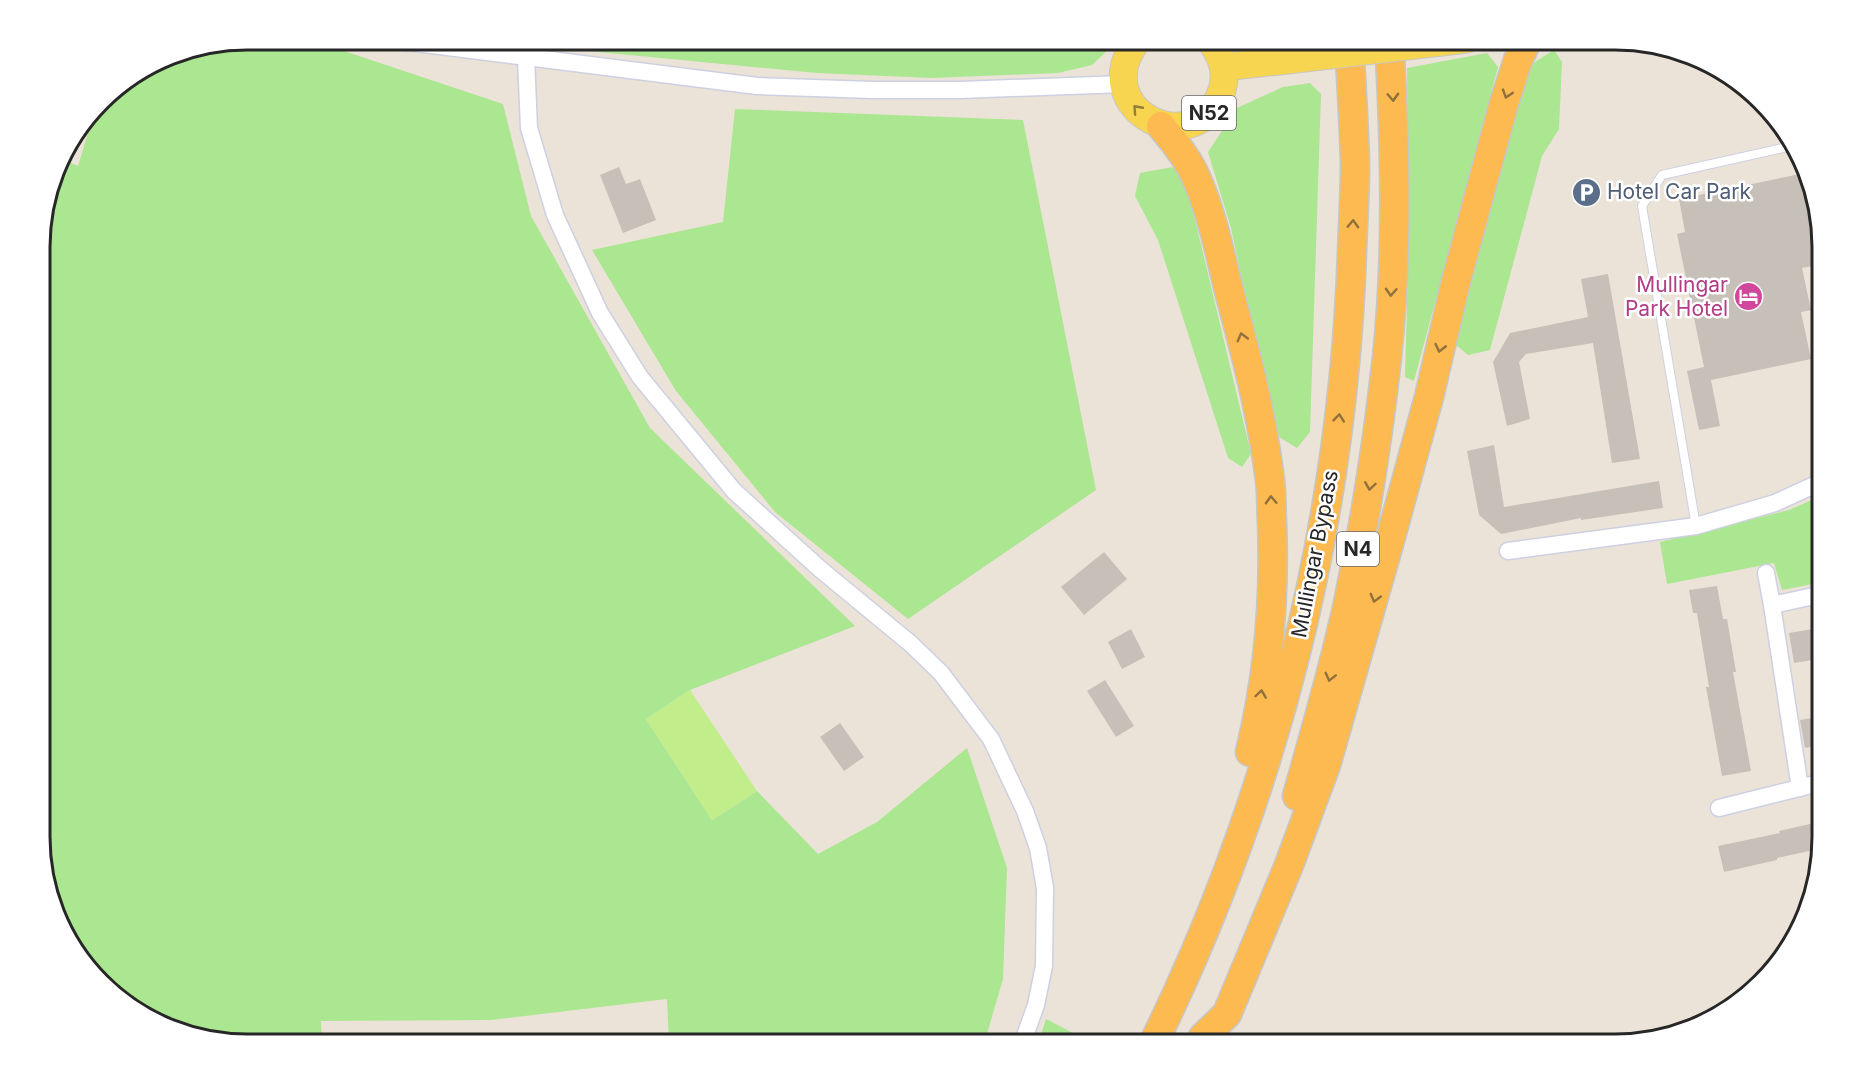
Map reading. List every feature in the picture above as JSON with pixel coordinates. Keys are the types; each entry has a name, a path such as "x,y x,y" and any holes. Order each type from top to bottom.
{"highway":[{"name":"Mullingar Bypass","path":"1159,1033 1176,998 1245,826 1286,692 1316,566 1336,445 1350,313 1355,165 1349,50"},
{"name":"Mullingar Bypass","path":"1204,1033 1254,916 1291,814 1326,695 1348,603 1369,493 1387,355 1393,255 1394,128 1390,50"},
{"name":"N4","path":"1208,1033 1227,1014 1289,865 1326,765 1429,397 1455,285 1504,103 1523,50"},
{"name":"N4","path":"1161,126 1186,159 1198,182 1228,288 1256,394 1270,475 1272,541 1272,596 1256,727 1240,794 1205,891 1176,998"}],"main road":[{"path":"1123,84 1123,66 1130,50"},
{"name":"N52","path":"1123,84 1135,110 1147,120 1161,126 1178,127 1194,123 1209,113 1219,100 1224,84 1224,67 1217,50"},
{"name":"N52","path":"1224,67 1375,50"}],"street":[{"path":"466,50 757,86 938,90 1123,84"},
{"path":"526,58 530,128 555,215 600,313 640,377 734,491 820,569 911,644 940,673 991,739 1025,811 1038,848 1045,888 1044,966 1036,1005 1026,1033"},
{"path":"1508,551 1696,526 1775,503 1812,486"},
{"path":"1766,573 1800,788"},
{"path":"1772,605 1812,596"},
{"path":"1719,808 1812,785"}],"lane":[{"path":"1696,526 1642,206 1662,175 1786,147"}],"green space":[{"path":"341,50 503,104 531,216 650,428 855,626 690,690 646,719 712,820 757,791 818,854 877,822 967,748 1007,868 1003,979 987,1033 669,1034 667,999 491,1020 321,1021 322,1034 246,1034 195,1027 171,1019 126,993 107,976 83,946 60,900 53,875 50,837 51,221 64,171 69,162 78,166 89,128 117,98 159,70 195,56 221,51"},
{"path":"578,50 1108,50 1092,65 1058,73 932,78 817,73"},
{"path":"1554,50 1562,62 1559,129 1542,156 1490,350 1468,355 1455,344 1527,67"},
{"path":"1487,53 1498,67 1414,381 1405,377 1409,230 1407,68"},
{"path":"1310,83 1321,94 1310,432 1297,448 1274,434 1231,228 1208,152 1237,108 1283,87"},
{"path":"735,109 1023,120 1096,490 908,619 775,512 676,391 592,250 723,222"},
{"path":"1173,167 1188,190 1251,454 1242,467 1228,458 1158,240 1135,196 1140,173"},
{"path":"1812,500 1812,584 1782,590 1774,563 1667,584 1660,542 1789,510"},
{"path":"690,690 757,791 712,820 646,719"},
{"path":"1046,1019 1074,1033 1041,1033"}],"building":[{"path":"619,167 626,184 640,179 656,220 623,233 600,175"},
{"name":"Mullingar Park Hotel","path":"1799,174 1809,208 1812,233 1812,266 1802,268 1811,310 1801,312 1811,359 1711,380 1720,426 1699,430 1687,371 1704,367 1677,234 1685,232 1679,199"},
{"path":"1608,274 1640,459 1612,463 1593,343 1526,354 1519,362 1530,419 1507,426 1493,362 1510,333 1588,317 1581,279"},
{"path":"1494,445 1504,507 1659,481 1663,508 1581,520 1581,518 1501,534 1479,515 1467,451"},
{"path":"1104,552 1127,579 1084,615 1061,587"},
{"path":"1717,586 1723,619 1727,619 1736,672 1733,672 1751,771 1722,776 1706,687 1709,687 1697,613 1693,613 1689,590"},
{"path":"1131,629 1145,657 1122,669 1108,642"},
{"path":"1812,629 1812,660 1794,663 1789,633"},
{"path":"1105,680 1134,726 1116,737 1087,691"},
{"path":"1812,718 1812,746 1805,748 1800,720"},
{"path":"840,723 864,757 844,771 820,737"},
{"path":"1812,824 1812,850 1724,872 1718,846 1780,833 1779,831"}],"place":[{"name":"Hotel Car Park","path":"1586,192"},
{"name":"Mullingar Park Hotel","path":"1749,297"}]}
